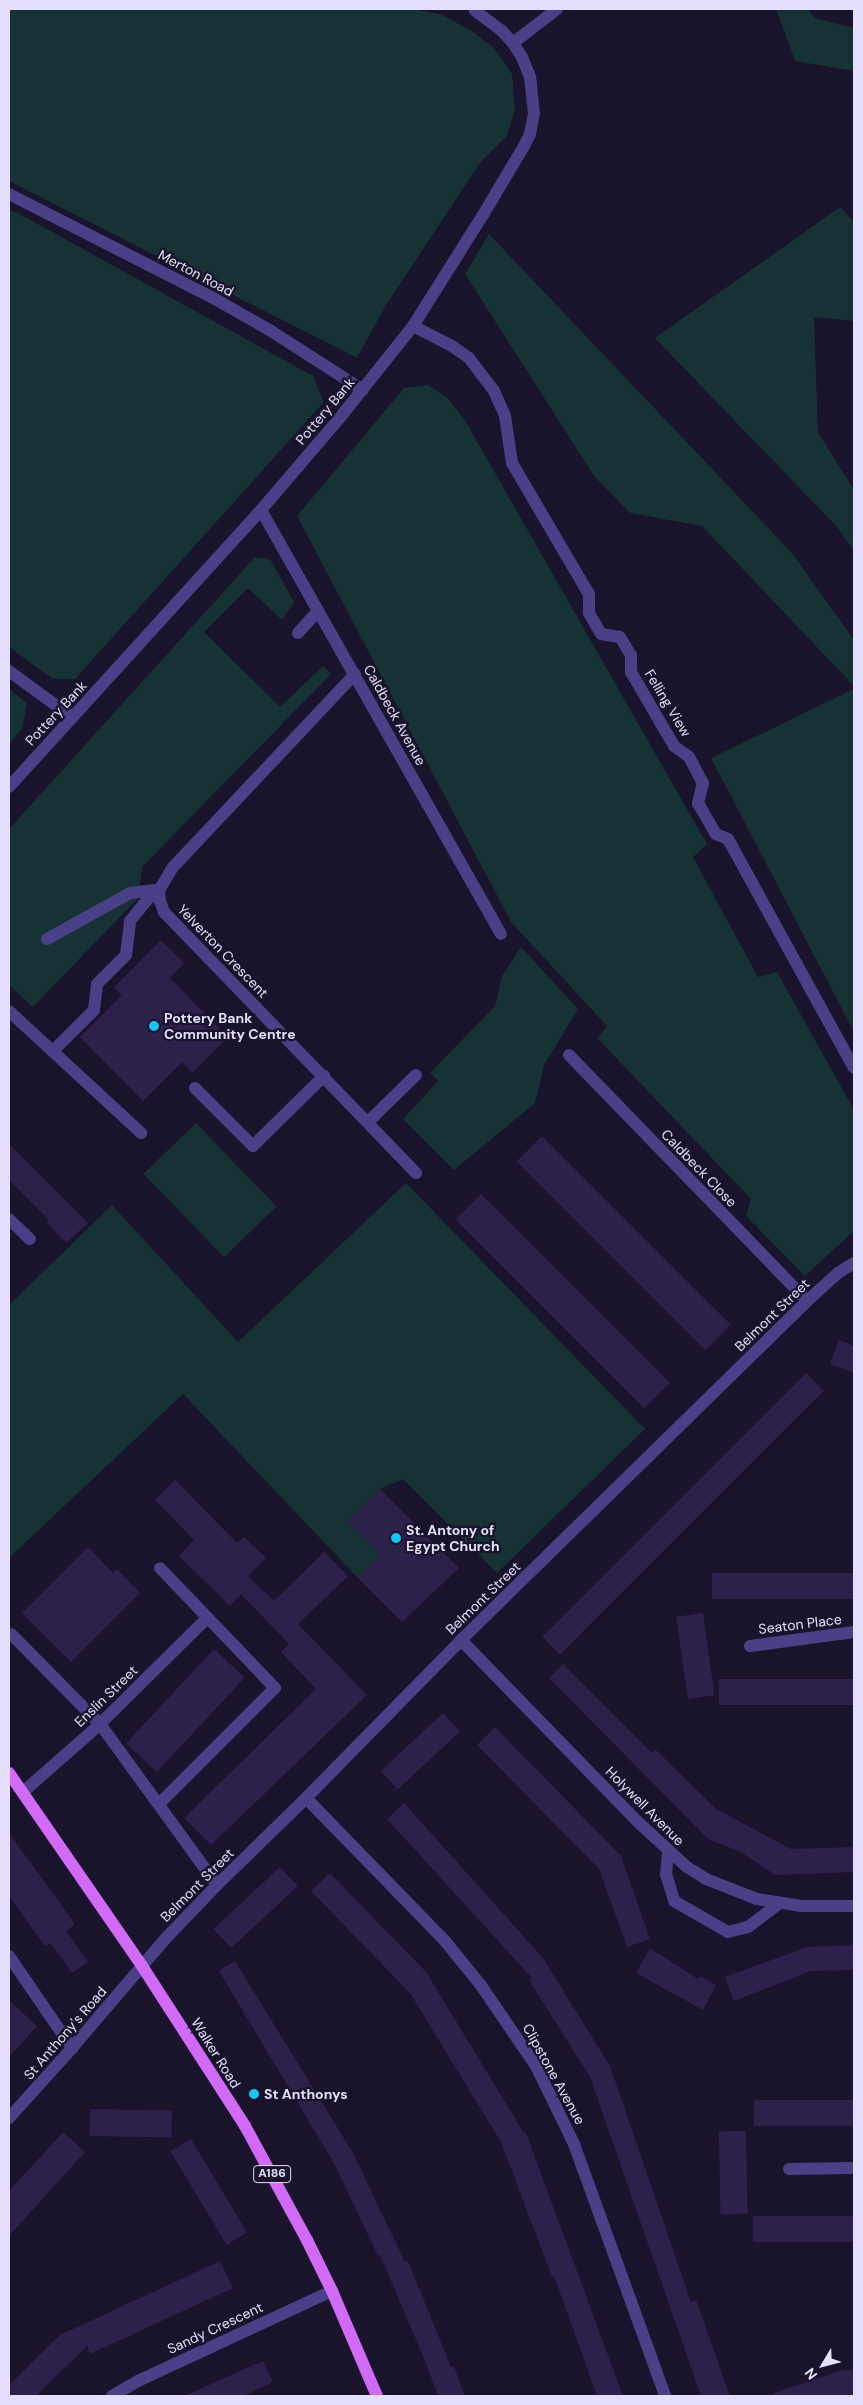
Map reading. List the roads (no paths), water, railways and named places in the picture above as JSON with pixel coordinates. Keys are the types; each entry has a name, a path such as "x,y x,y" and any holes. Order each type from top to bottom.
{"main road":[{"name":"Walker Road","path":"9,1772 142,1966 244,2126 280,2188 332,2291 377,2396"}],"street":[{"path":"513,43 557,9"},
{"name":"Pottery Bank","path":"9,787 261,510 363,390 413,326 483,215 530,134 534,114 530,77 513,43 502,31 475,11"},
{"name":"Merton Road","path":"9,194 215,299 270,331 363,390"},
{"name":"Felling View","path":"413,326 452,346 469,358 494,392 505,416 512,463 589,594 589,613 601,634 620,637 631,654 632,672 674,746 689,757 703,783 698,802 716,834 728,838 854,1068"},
{"name":"Caldbeck Avenue","path":"261,510 500,934"},
{"path":"298,633 318,611"},
{"path":"9,671 73,718"},
{"path":"53,1051 94,1010 97,984 126,955 130,921 157,890 173,867 355,674"},
{"path":"47,939 130,893 157,890"},
{"name":"Yelverton Crescent","path":"157,890 164,912 416,1173"},
{"path":"9,1012 141,1133"},
{"name":"Caldbeck Close","path":"569,1055 807,1301"},
{"path":"368,1122 416,1075"},
{"path":"195,1088 253,1146 324,1076"},
{"path":"9,1219 30,1240"},
{"name":"Belmont Street","path":"142,1966 217,1885 306,1798 461,1640 807,1301 838,1273 854,1263"},
{"path":"159,1804 275,1688 160,1568"},
{"name":"Enslin Street","path":"23,1792 100,1724 207,1618"},
{"name":"Seaton Place","path":"750,1646 854,1632"},
{"path":"11,1634 100,1724 217,1885"},
{"name":"Holywell Avenue","path":"461,1640 668,1852 706,1880 757,1900 779,1904 854,1906"},
{"name":"Clipstone Avenue","path":"306,1798 445,1941 480,1984 536,2066 574,2144 665,2396"},
{"path":"668,1852 666,1874 674,1901 728,1932 748,1927 779,1904"},
{"path":"9,1956 72,2048"},
{"name":"St Anthony's Road","path":"9,2118 142,1966"},
{"path":"789,2169 854,2168"},
{"name":"Sandy Crescent","path":"112,2396 138,2381 332,2291"}],"place":[{"name":"Pottery Bank Community Centre","path":"154,1026"},
{"name":"St. Antony of Egypt Church","path":"396,1538"},
{"name":"St Anthonys","path":"254,2094"}]}
